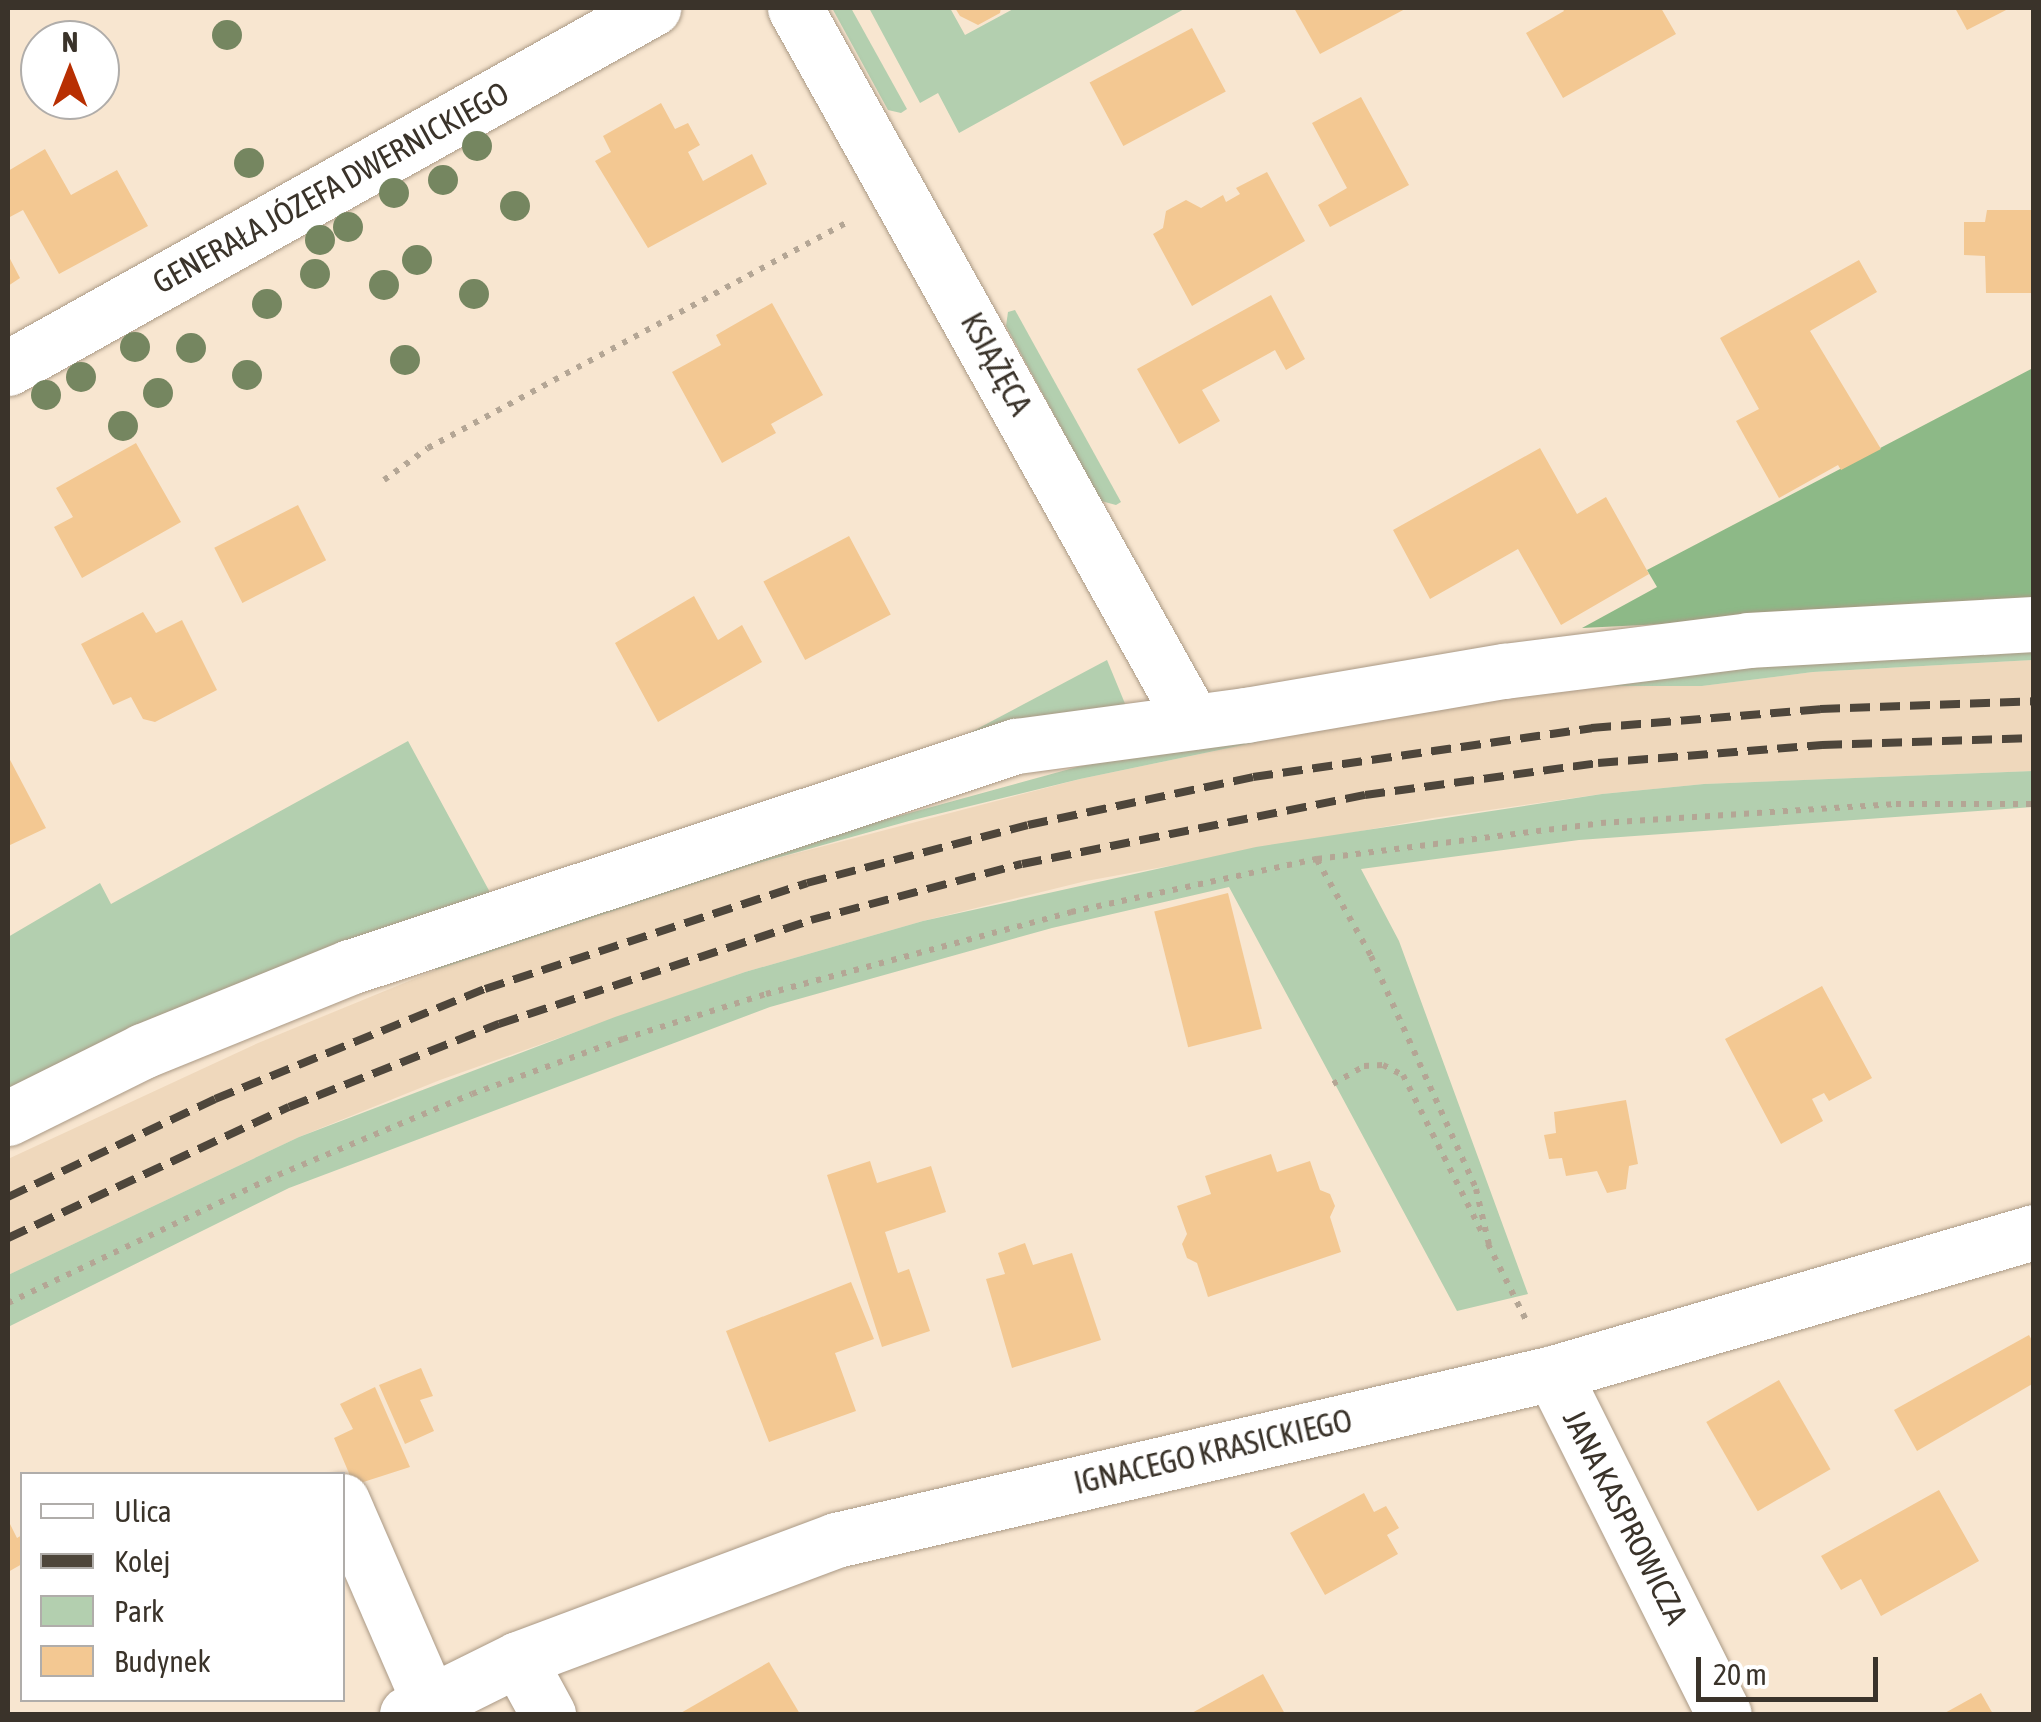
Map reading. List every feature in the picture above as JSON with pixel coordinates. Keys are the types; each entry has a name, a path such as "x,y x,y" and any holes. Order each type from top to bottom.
{"street":[{"name":"GENERAŁA JÓZEFA DWERNICKIEGO","path":"8,368 654,8"},
{"name":"KSIĄŻĘCA","path":"795,8 1193,722"},
{"path":"8,1118 143,1051 350,967 1016,746 1193,722 1504,670 1748,640 2034,624"},
{"name":"IGNACEGO KRASICKIEGO","path":"418,1709 518,1659 836,1540 1552,1372 2034,1232"},
{"name":"JANA KASPROWICZA","path":"1552,1372 1724,1714"},
{"path":"345,1510 418,1709"},
{"path":"518,1659 548,1714"}],"path":[{"path":"384,480 428,448 900,196"},
{"path":"8,1303 278,1175 472,1094 624,1039 928,947 1317,859 1601,823 1896,804 2034,804"},
{"path":"1317,859 1371,956 1476,1189 1488,1246"},
{"path":"1333,1084 1364,1066 1383,1065 1403,1075 1552,1372"}],"shaded area":[{"path":"2033,660 2033,771 1704,784 1602,794 1433,818 1086,881 923,921 745,972 440,1080 299,1137 8,1275 8,1159 258,1043 436,970 755,864 1080,779 1430,706 1584,686 1702,686 1813,672"}],"green space":[{"path":"832,8 851,8 907,109 901,113 888,110"},
{"path":"869,8 950,8 965,35 1015,8 1186,8 959,133 938,93 920,103"},
{"path":"1015,310 1121,502 1116,505 1101,501 1006,326 1008,312"},
{"path":"2033,368 2033,606 1582,628 1657,587 1647,570"},
{"path":"2033,649 2033,660 1813,672 1702,686 1584,686 1430,706 1080,779 909,821 755,864 436,970 433,965 753,856 1077,767 1428,698 1587,678 1932,651"},
{"path":"1107,660 1126,706 941,748"},
{"path":"408,741 492,896 8,1108 8,937 100,883 111,904"},
{"path":"2033,771 2033,807 1579,840 1361,869 1399,941 1528,1294 1457,1311 1229,887 1052,928 770,1007 289,1188 8,1327 8,1275 299,1137 745,972 923,921 1256,847 1602,794 1704,784"}],"building":[{"path":"955,8 1001,8 1000,13 978,25 960,16"},
{"path":"1294,8 1407,8 1320,54"},
{"path":"1562,8 1661,8 1676,34 1563,98 1526,33 1564,11"},
{"path":"1955,8 2010,8 1967,30"},
{"path":"1192,28 1226,92 1123,146 1090,82"},
{"path":"1361,97 1409,185 1330,227 1318,205 1347,188 1312,123"},
{"path":"661,103 675,129 688,123 700,145 688,152 703,181 752,154 767,184 648,248 595,161 611,152 603,136"},
{"path":"45,149 71,195 117,170 148,226 59,274 23,210 8,218 8,171"},
{"path":"1267,172 1305,241 1192,306 1153,234 1163,228 1166,211 1186,200 1201,208 1223,195 1226,202 1240,194 1236,188"},
{"path":"1987,210 2034,210 2034,293 1986,293 1985,256 1964,255 1964,222 1985,222"},
{"path":"8,255 20,278 8,286"},
{"path":"1859,260 1877,292 1810,331 1881,449 1841,470 1838,465 1779,498 1736,421 1759,409 1720,338"},
{"path":"1271,295 1305,359 1286,370 1275,350 1202,390 1220,421 1179,444 1137,369"},
{"path":"772,303 823,395 771,424 776,433 722,463 672,372 721,345 716,335"},
{"path":"136,443 181,522 82,578 54,527 73,517 56,488"},
{"path":"1540,448 1577,514 1606,497 1649,574 1561,625 1518,549 1430,599 1393,530"},
{"path":"298,505 326,560 242,603 214,548"},
{"path":"849,536 891,615 805,660 763,582"},
{"path":"694,596 718,640 742,625 762,662 658,722 615,643"},
{"path":"143,612 156,633 182,620 217,690 155,722 143,719 131,697 113,705 81,644"},
{"path":"8,756 46,828 8,846"},
{"path":"1228,893 1262,1029 1188,1047 1154,911"},
{"path":"1822,986 1872,1078 1829,1101 1824,1093 1812,1099 1823,1121 1781,1144 1725,1039"},
{"path":"1626,1100 1638,1164 1629,1166 1626,1189 1607,1193 1597,1171 1566,1176 1562,1158 1549,1159 1544,1135 1556,1133 1554,1112"},
{"path":"1271,1154 1277,1172 1310,1161 1320,1190 1330,1194 1335,1206 1330,1217 1341,1252 1208,1297 1197,1263 1187,1258 1182,1244 1187,1234 1177,1206 1211,1194 1205,1176"},
{"path":"870,1161 877,1183 931,1166 946,1212 885,1232 898,1273 909,1269 930,1331 882,1347 827,1175"},
{"path":"1025,1243 1033,1265 1072,1253 1101,1340 1012,1368 986,1279 1005,1274 998,1253"},
{"path":"851,1282 874,1339 835,1353 856,1411 769,1442 726,1331"},
{"path":"2029,1335 2034,1344 2034,1383 1917,1451 1894,1410"},
{"path":"421,1368 433,1396 420,1400 434,1431 405,1444 379,1385"},
{"path":"1779,1380 1830,1469 1758,1511 1706,1422"},
{"path":"375,1387 410,1467 354,1485 334,1438 353,1429 340,1404"},
{"path":"1939,1490 1979,1561 1881,1616 1861,1579 1841,1590 1821,1556"},
{"path":"1364,1493 1374,1512 1386,1506 1399,1528 1387,1535 1398,1554 1325,1595 1290,1533"},
{"path":"8,1520 17,1538 20,1536 20,1565 8,1572"},
{"path":"769,1662 800,1714 679,1714"},
{"path":"1263,1674 1285,1714 1190,1714"},
{"path":"1981,1693 1993,1714 1943,1714"}],"railway":[{"path":"8,1197 215,1099 485,989 807,883 1028,825 1253,777 1591,728 1820,709 2034,701"},
{"path":"8,1238 289,1107 499,1024 811,920 1022,864 1365,795 1598,763 1822,745 2034,738"}]}
